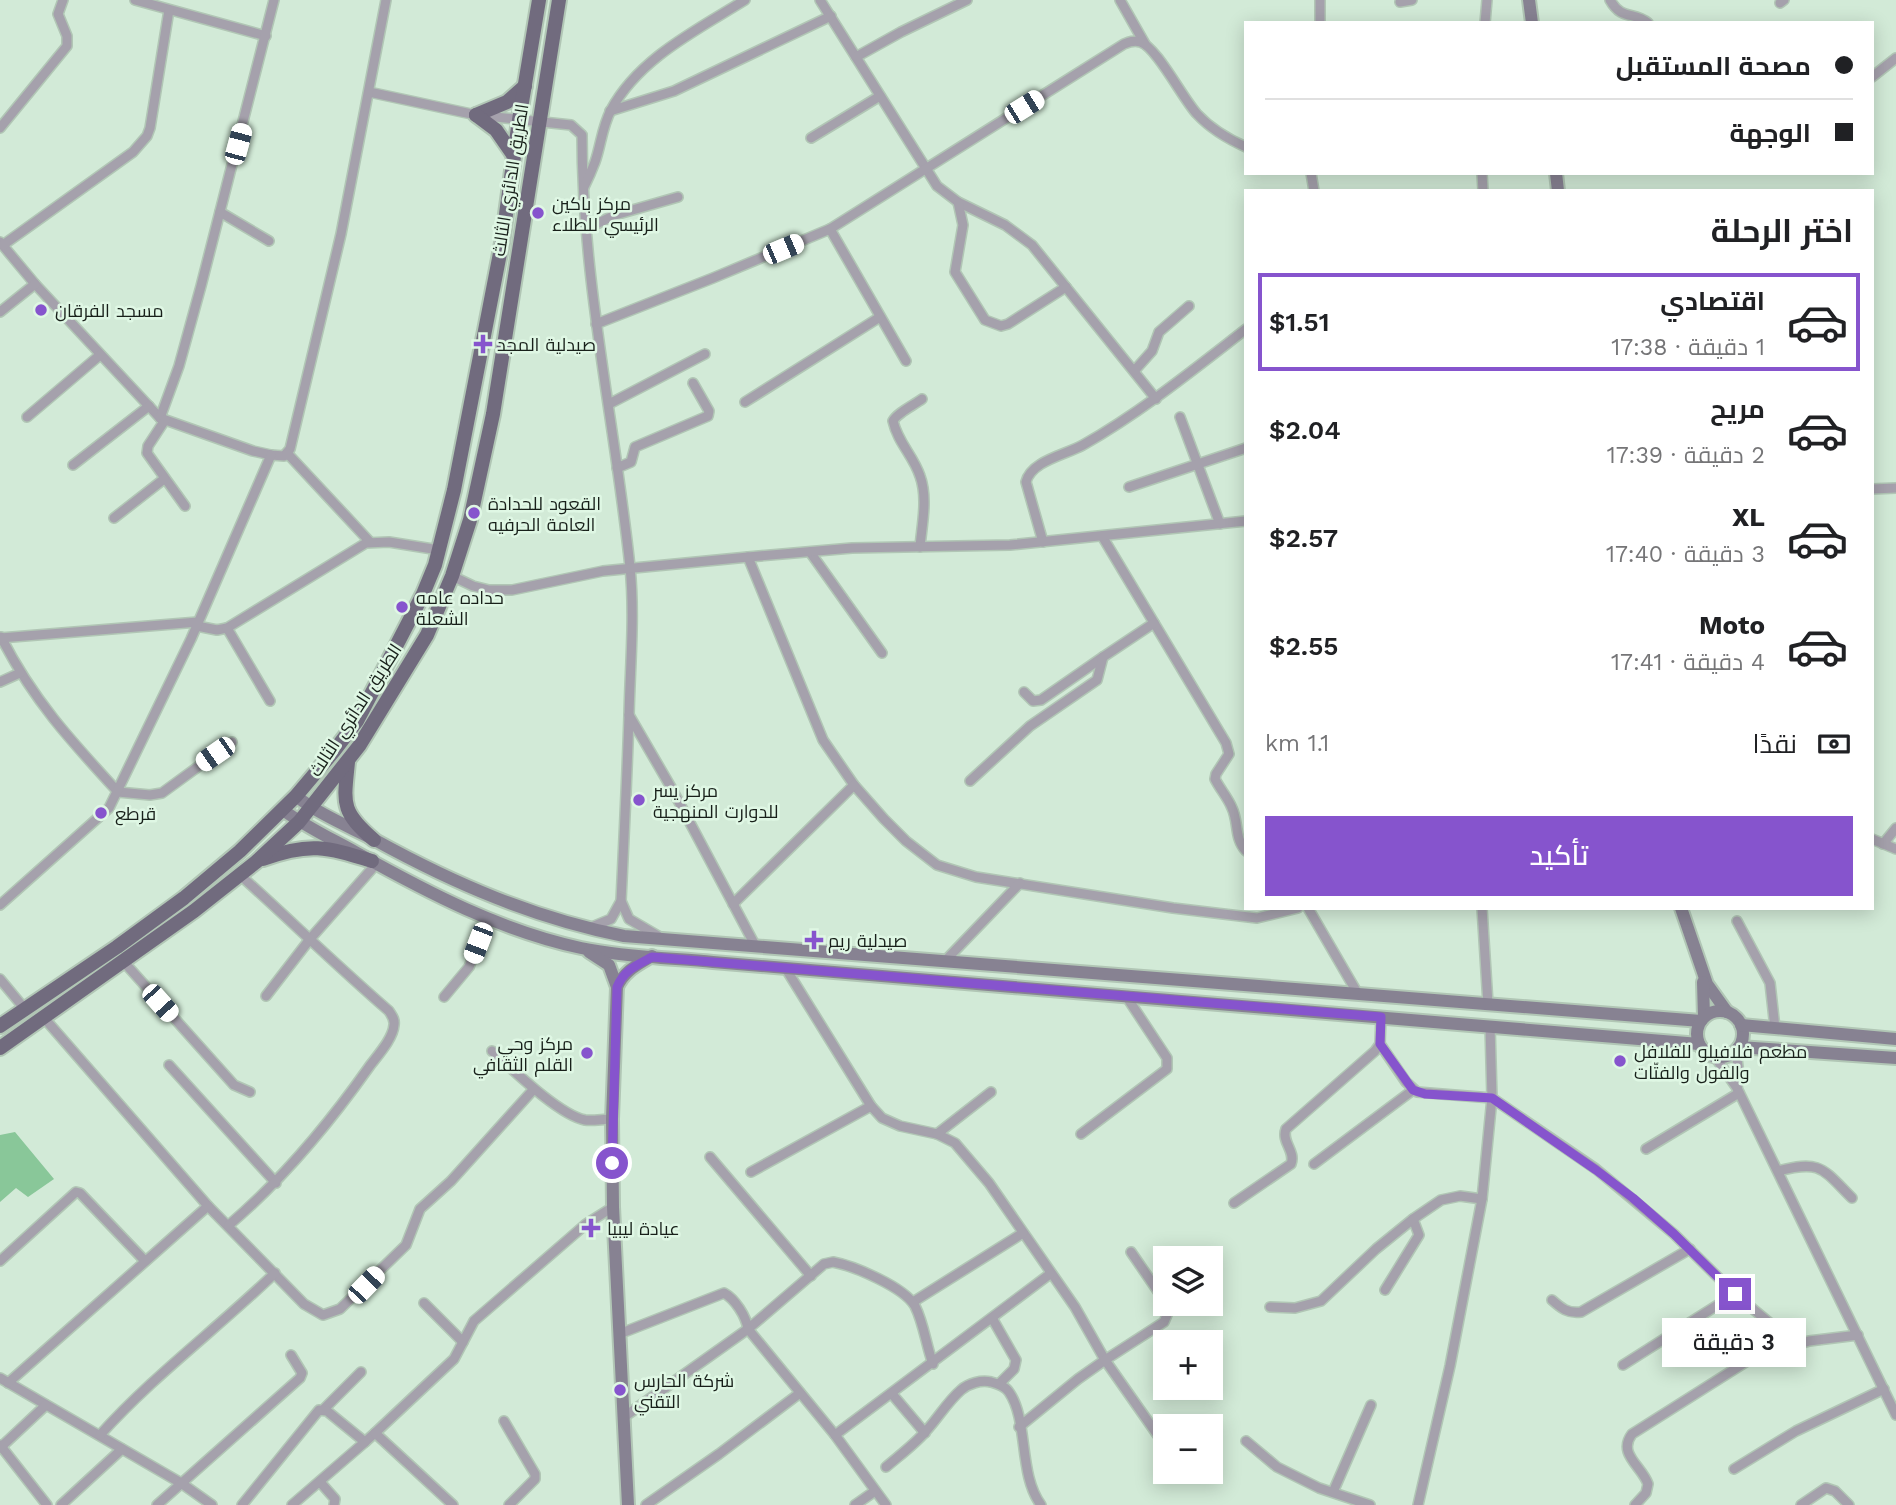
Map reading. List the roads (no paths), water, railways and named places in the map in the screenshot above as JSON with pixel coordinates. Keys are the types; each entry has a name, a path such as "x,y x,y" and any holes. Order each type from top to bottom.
{"main road":[{"name":"الطريق الدائري الثالث","path":"0,1026 117,947 184,898 240,852 296,796 358,721 423,594 439,550 454,490 502,243 539,0"},
{"name":"الطريق الدائري الثالث","path":"0,1048 194,911 256,862 299,822 348,761 427,635 452,576 470,520 493,414 559,0"},
{"path":"1528,0 1532,21"},
{"path":"476,115 498,107 525,86"},
{"path":"476,115 496,130 514,156"},
{"path":"348,761 344,794 346,806 358,826 374,840"},
{"path":"296,796 312,808 497,900 584,928 668,940 1488,1004 1702,1019 1715,1012 1727,1012"},
{"path":"283,810 299,822 374,862 488,918 551,941 584,948 786,969 1699,1044"},
{"path":"256,862 291,850 311,847 329,848 374,862"},
{"path":"1682,910 1701,971 1714,996 1741,1025 1743,1032 1738,1049"},
{"path":"584,948 609,965 617,987"},
{"path":"628,1505 613,1207 612,1119 617,987 621,977 631,968 652,957"},
{"path":"1044,969 1044,989"},
{"path":"1701,971 1702,1019 1696,1032 1703,1050 1715,1057 1726,1057 1738,1049 1896,1058"},
{"path":"1741,1025 1896,1038"}],"street":[{"path":"0,128 67,46 58,14 63,0"},
{"path":"135,0 266,36"},
{"path":"185,506 146,450 162,419 179,366 274,0"},
{"path":"169,10 147,136 133,152 2,244 35,284 162,419 221,441 281,456 290,449 341,234 386,0"},
{"path":"582,192 596,161 600,140 611,111 626,88 652,62 745,0"},
{"path":"820,0 925,170 942,192 1018,234 1032,245 1156,398"},
{"path":"856,57 967,0"},
{"path":"1120,0 1146,45 1198,115 1218,131 1244,146"},
{"path":"1320,0 1320,21"},
{"path":"1400,2 1412,0"},
{"path":"1485,21 1487,0"},
{"path":"1610,0 1619,12 1646,21"},
{"path":"611,111 674,91 831,16"},
{"path":"596,324 830,229 1124,44 1139,41 1146,45"},
{"path":"1874,75 1896,58"},
{"path":"369,92 476,115 571,125 582,135 582,192 596,324 630,569 632,619 621,901 625,914 633,922 668,940"},
{"path":"811,138 880,96"},
{"path":"586,229 615,215 678,197"},
{"path":"958,202 963,225 955,272 985,320 1000,326 1008,324 1066,287"},
{"path":"220,212 269,241"},
{"path":"830,229 906,361"},
{"path":"0,312 35,284"},
{"path":"1135,370 1152,351 1158,332 1189,306"},
{"path":"746,402 880,317"},
{"path":"1043,542 1028,489 1028,475 1032,469 1079,448 1128,419 1244,331"},
{"path":"609,404 705,354"},
{"path":"27,417 100,355"},
{"path":"617,468 631,462 635,447 708,416 709,411 693,383"},
{"path":"920,548 924,497 920,476 898,437 893,421 896,415 922,398"},
{"path":"72,465 149,406"},
{"path":"1180,418 1220,524"},
{"path":"1129,488 1244,449"},
{"path":"287,453 370,542"},
{"path":"0,905 109,808 197,624 271,455"},
{"path":"114,518 164,479"},
{"path":"1874,489 1896,488"},
{"path":"452,576 489,590 512,590 603,571 748,557 863,548 1043,542 1244,521"},
{"path":"1102,536 1226,743 1229,754 1216,774 1216,779 1233,809 1237,835 1244,849"},
{"path":"232,742 162,793 150,795 118,792 51,718 0,638 197,624 217,630 227,628 361,544 388,542 439,550"},
{"path":"810,552 882,653"},
{"path":"748,557 823,740 854,785 906,841 937,865 976,877 1173,908 1257,918 1290,910"},
{"path":"1024,692 1033,701 1041,700 1154,623"},
{"path":"227,628 270,701"},
{"path":"970,782 1030,726 1097,680 1103,657"},
{"path":"0,682 20,673"},
{"path":"629,714 756,947"},
{"path":"733,904 854,785"},
{"path":"1883,844 1896,828"},
{"path":"1874,840 1896,849"},
{"path":"266,996 374,862"},
{"path":"229,1225 276,1183 337,1113 378,1055 395,1024 389,1011 343,972 240,875"},
{"path":"945,961 1020,883"},
{"path":"584,928 607,922 615,914 621,901"},
{"path":"1309,910 1358,994"},
{"path":"1482,910 1488,1004"},
{"path":"444,997 469,967 488,918"},
{"path":"1737,922 1770,983 1775,1028"},
{"path":"123,961 234,1085 250,1092"},
{"path":"786,969 871,1106 882,1118 900,1126 937,1134 955,1143 989,1183 1153,1428"},
{"path":"0,979 24,1008"},
{"path":"1081,1134 1167,1069 1167,1058 1126,996"},
{"path":"1381,1017 1380,1044 1413,1090 1425,1094 1492,1098 1633,1198 1735,1294 1795,1345"},
{"path":"45,1018 208,1206 297,1298 323,1315 340,1309 406,1245 420,1209 451,1181 533,1090"},
{"path":"1418,1505 1450,1366 1482,1199 1492,1098 1490,1026"},
{"path":"1234,1203 1291,1164 1293,1155 1284,1136 1286,1129 1368,1058 1380,1044"},
{"path":"1738,1049 1738,1091"},
{"path":"492,1051 533,1090 576,1117 584,1120 612,1119"},
{"path":"1715,1057 1738,1091 1896,1415"},
{"path":"169,1065 276,1183"},
{"path":"1314,1164 1413,1090"},
{"path":"1646,1149 1738,1091"},
{"path":"937,1134 991,1092"},
{"path":"751,1172 871,1106"},
{"path":"710,1157 811,1276"},
{"path":"1778,1171 1811,1165 1825,1171 1852,1198"},
{"path":"0,1261 76,1192 92,1205 145,1261"},
{"path":"1270,1307 1295,1308 1321,1301 1376,1250 1441,1200 1450,1197 1482,1199"},
{"path":"208,1206 4,1381 181,1483 209,1504"},
{"path":"292,1505 454,1359 474,1321 586,1224 613,1207"},
{"path":"1385,1290 1419,1235 1413,1219"},
{"path":"913,1302 1023,1233"},
{"path":"1552,1300 1564,1310 1581,1312 1690,1249"},
{"path":"1132,1251 1153,1283"},
{"path":"624,1416 748,1329 824,1264 833,1262 898,1289 913,1302 933,1364"},
{"path":"100,1436 148,1385 236,1311 275,1273"},
{"path":"835,1436 1050,1274"},
{"path":"619,1334 724,1293 729,1295 744,1316 748,1329 835,1436 886,1505"},
{"path":"1623,1365 1735,1294"},
{"path":"424,1303 463,1342"},
{"path":"1019,1427 1078,1379 1164,1322 1167,1316"},
{"path":"992,1318 1016,1360 1014,1368 999,1384"},
{"path":"1635,1505 1646,1493 1648,1484 1628,1454 1628,1439 1632,1434 1749,1360 1795,1345 1858,1335"},
{"path":"157,1505 300,1378 302,1373 291,1355"},
{"path":"242,1505 316,1412 324,1409 361,1372"},
{"path":"887,1467 925,1433 960,1390 972,1383 986,1381 999,1384 1008,1391 1015,1406 1031,1482 1040,1505"},
{"path":"1734,1469 1796,1431 1884,1389"},
{"path":"646,1505 800,1392"},
{"path":"892,1394 925,1433"},
{"path":"46,1405 1,1447 47,1505"},
{"path":"1333,1492 1371,1405"},
{"path":"324,1409 365,1442"},
{"path":"504,1421 535,1475 535,1479 509,1505"},
{"path":"375,1433 453,1505"},
{"path":"1246,1441 1277,1467 1370,1505"},
{"path":"61,1505 122,1449"},
{"path":"320,1482 335,1499 334,1505"},
{"path":"1801,1505 1826,1488 1835,1491 1849,1505"},
{"path":"855,1505 875,1491"}],"place":[{"name":"مركز باكين الرئيسي للطلاء","path":"538,213"},
{"name":"مسجد الفرقان","path":"41,310"},
{"name":"صيدلية المجد","path":"483,344"},
{"name":"القعود للحدادة العامة الحرفيه","path":"474,513"},
{"name":"حداده عامه الشعلة","path":"402,607"},
{"name":"مركز يسر للدوارت المنهجية","path":"639,800"},
{"name":"قرطع","path":"101,813"},
{"name":"صيدلية ريم","path":"814,940"},
{"name":"مركز وحي القلم الثقافي","path":"587,1053"},
{"name":"مطعم فلافيلو للفلافل والفول والفتّات","path":"1620,1061"},
{"name":"عيادة ليبيا","path":"591,1228"},
{"name":"شركة الحارس التقني","path":"620,1390"}]}
